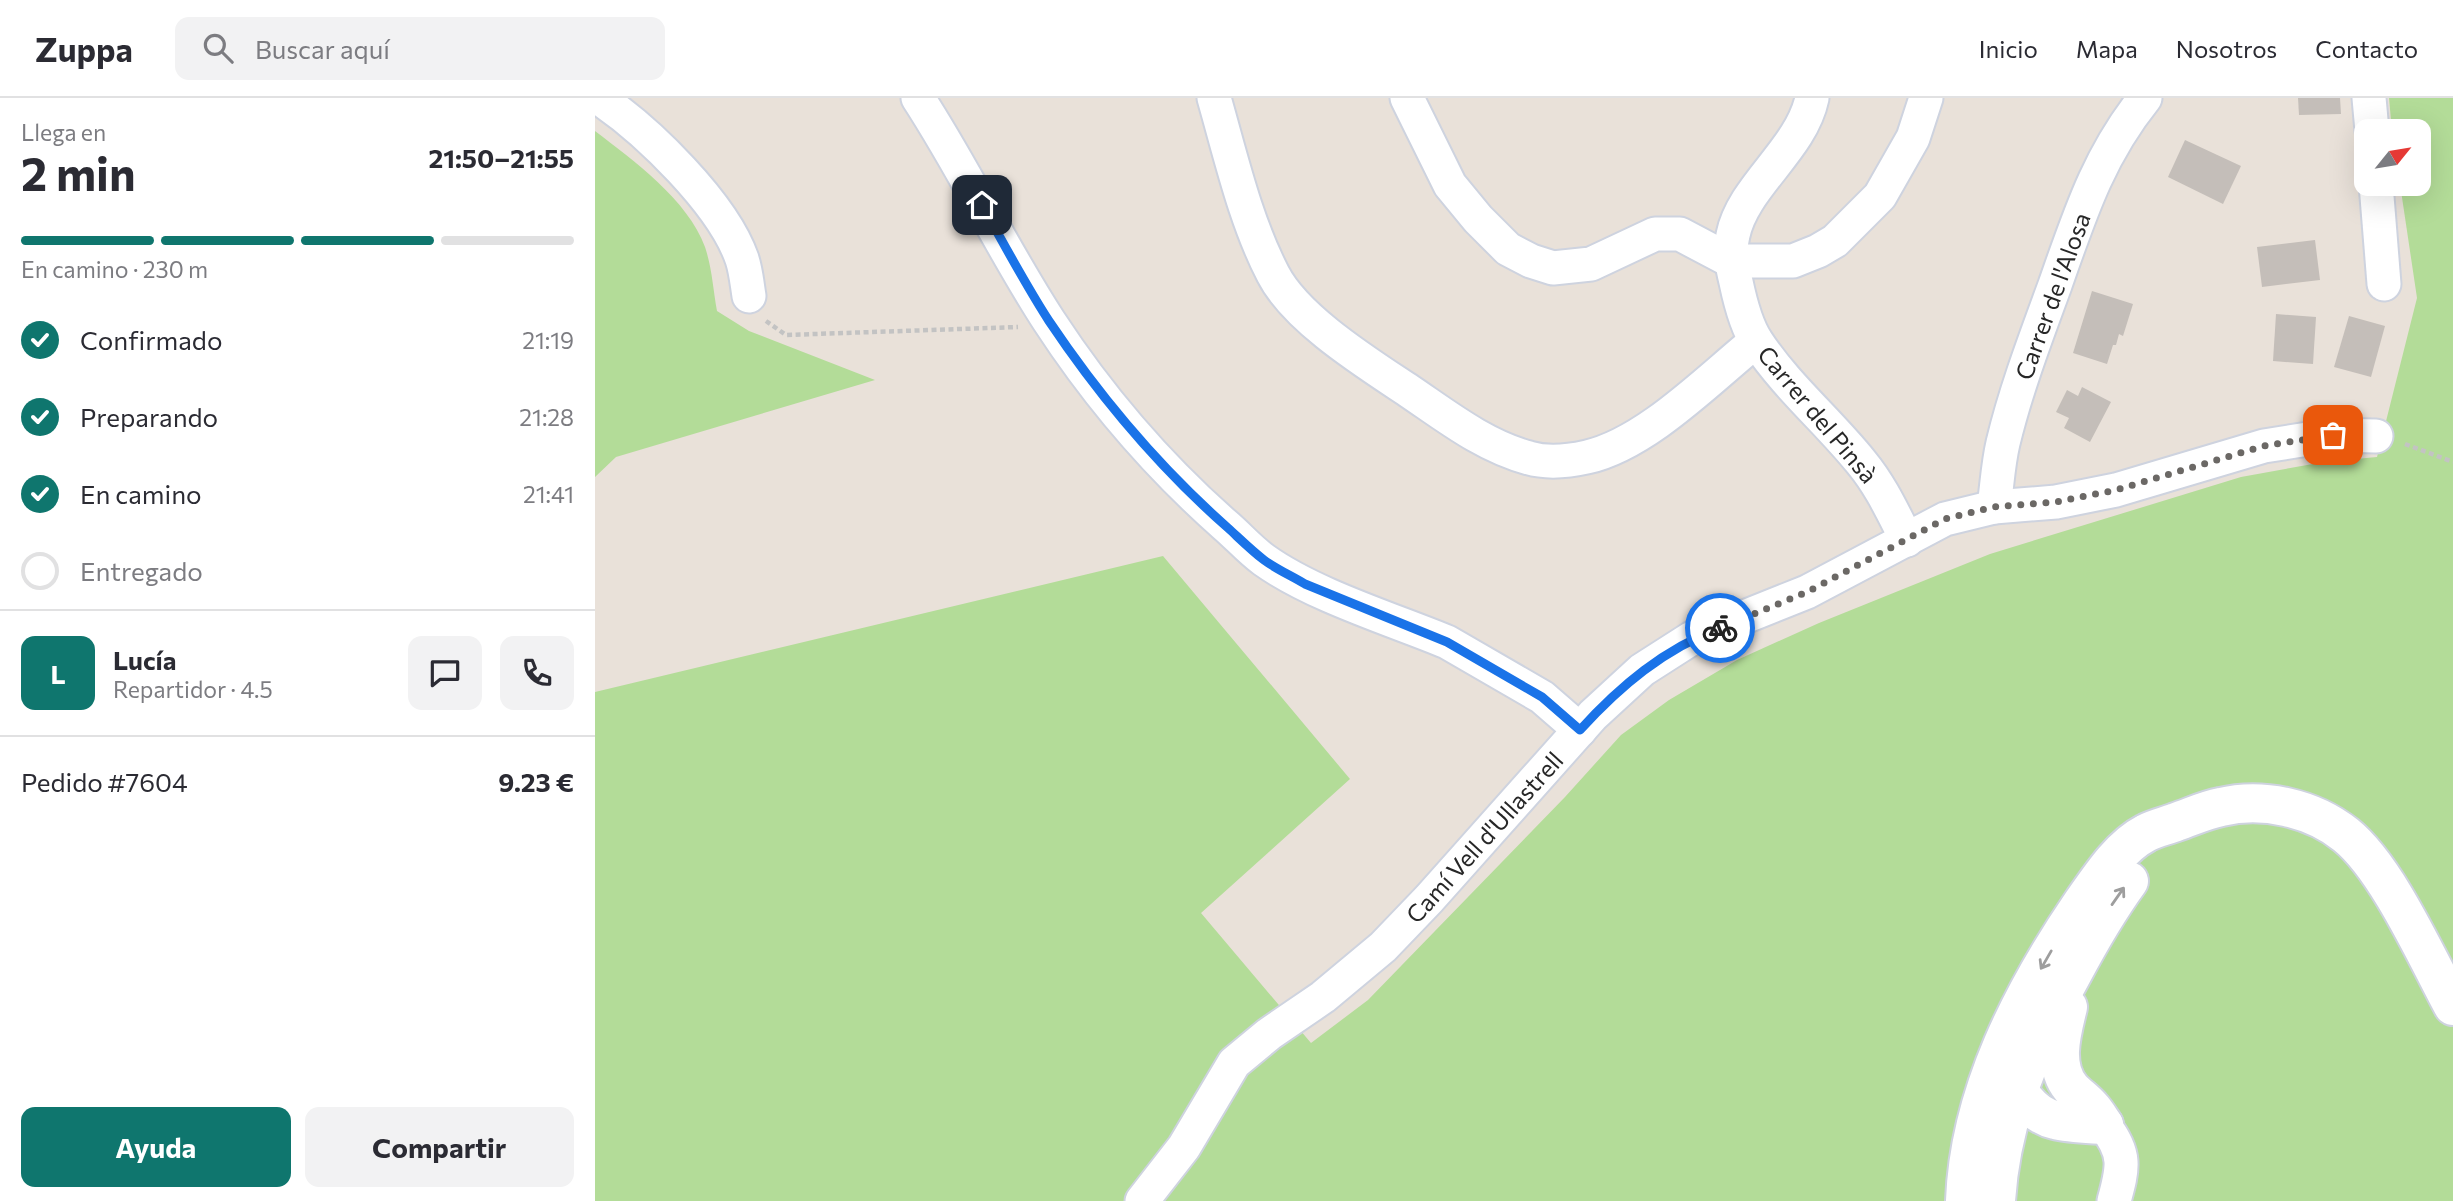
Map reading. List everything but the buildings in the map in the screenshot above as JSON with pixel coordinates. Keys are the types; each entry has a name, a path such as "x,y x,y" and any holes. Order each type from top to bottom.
{"main road":[{"path":"1976,1196 1969,1156 1986,1088 2004,1040 2058,939 2114,861 2145,833 2208,810 2237,803 2262,803 2294,809 2321,819 2347,836 2371,861 2398,904 2453,1006"},
{"path":"2018,1090 2042,1032 2108,910 2136,872 2188,818"},
{"path":"2005,1201 2020,1151 2031,1134 2062,1104 2062,1035 2083,954"},
{"path":"2018,1090 2012,1070 2027,994"},
{"path":"1976,1196 1993,1117 2004,1101 2018,1090 2043,1084 2062,1104 2090,1105 2104,1125"}],"street":[{"path":"599,98 624,114 653,142 696,188 721,220 741,258 750,296"},
{"path":"918,98 1049,321 1092,381 1132,429 1166,469 1207,510 1264,560 1305,584 1447,642 1480,659 1542,697 1580,730"},
{"path":"1214,98 1252,225 1273,276 1295,303 1332,337 1363,360 1465,429 1505,450 1530,459 1559,461 1587,457 1614,448 1677,407 1756,341"},
{"path":"1407,98 1450,186 1478,219 1508,249 1531,261 1553,268 1591,264 1655,234 1680,234 1731,261 1793,261 1835,241 1880,196 1913,138 1926,98"},
{"name":"Carrer del Pinsà","path":"1812,98 1791,142 1743,207 1733,234 1731,261 1739,298 1756,341 1805,401 1861,462 1882,490 1907,540"},
{"name":"Carrer de l'Alosa","path":"1994,507 2002,445 2019,385 2074,231 2101,163 2145,98"},
{"path":"2369,98 2371,119"},
{"path":"2377,196 2384,284"},
{"name":"Camí Vell d'Ullastrell","path":"1142,1201 1184,1147 1234,1063 1269,1034 1323,997 1383,947 1429,900 1580,730 1642,670 1692,638 1807,592 1945,519 1994,507 2056,502 2116,490 2264,446 2333,435 2376,436"},
{"path":"2104,1125 2115,1139 2122,1155 2122,1173 2113,1201"}],"path":[{"path":"750,296 768,324 786,335 1024,326"},
{"path":"2376,436 2453,462"}],"green space":[{"path":"2389,98 2453,98 2453,1201 595,1201 595,692 1163,556 1350,779 1201,913 1311,1043 1368,1000 1565,797 1621,735 1669,700 1737,660 1819,623 1990,554 2241,477 2324,462 2377,457 2417,298 2402,196 2431,196 2431,119 2391,119"},
{"path":"595,131 658,182 686,213 705,247 717,311 749,331 875,380 616,457 595,477"}],"way so far":[{"path":"1720,628 1807,592 1945,519 1994,507 2056,502 2116,490 2264,446 2333,435"}],"route":[{"path":"982,205 1049,321 1092,381 1166,469 1207,510 1264,560 1305,584 1447,642 1491,665 1542,697 1580,730 1642,670 1692,638 1720,628"}]}
